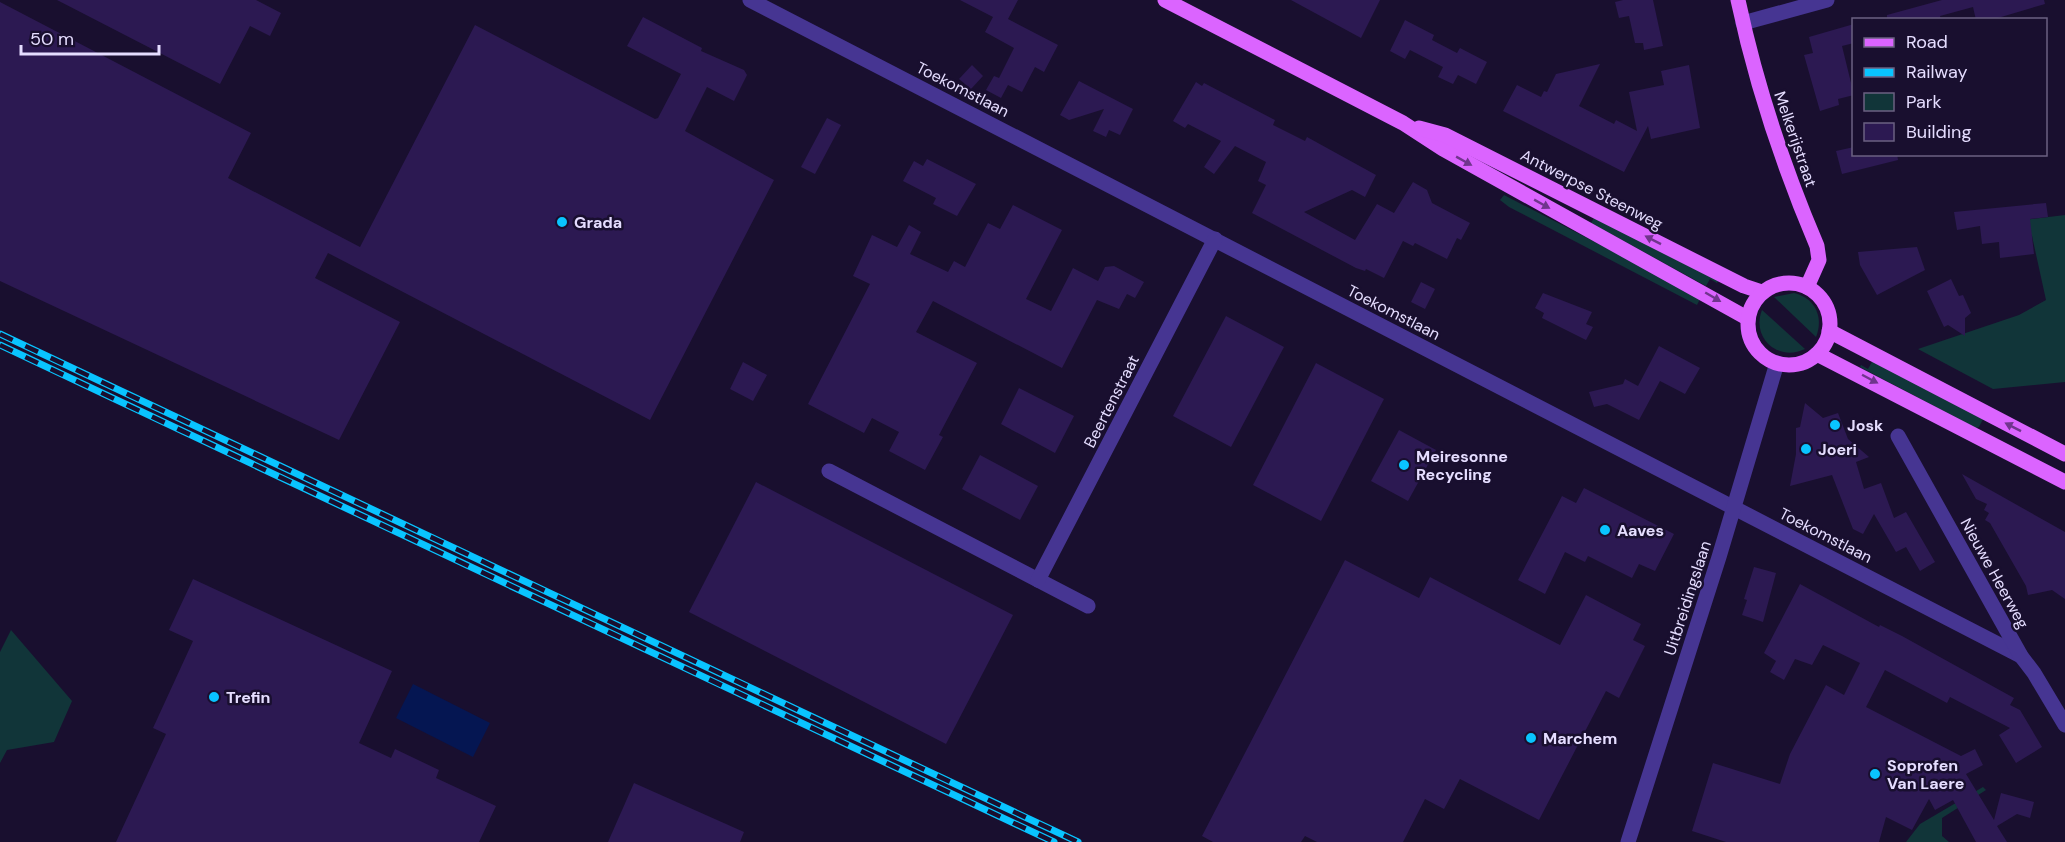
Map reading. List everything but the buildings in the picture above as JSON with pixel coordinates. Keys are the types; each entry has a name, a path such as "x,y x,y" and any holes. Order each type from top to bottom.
{"main road":[{"name":"Antwerpse Steenweg","path":"1165,0 1403,123 1443,149 1747,318"},
{"name":"Melkerijstraat","path":"1738,0 1781,158 1817,246 1818,260 1807,287"},
{"name":"Antwerpse Steenweg","path":"1403,123 1445,135 1744,286 1762,292"},
{"path":"1788,282 1807,287 1824,303 1828,314 1829,331 1817,354 1796,364 1777,363 1767,358 1752,342 1747,318 1762,292 1788,282"},
{"path":"1829,331 2065,454"},
{"path":"1817,354 2065,482"}],"street":[{"name":"Toekomstlaan","path":"750,0 2021,656"},
{"path":"1743,23 1827,0"},
{"name":"Beertenstraat","path":"1038,580 1215,239"},
{"name":"Uitbreidingslaan","path":"1629,841 1777,363"},
{"name":"Nieuwe Heerweg","path":"1898,436 2021,656 2034,673 2065,725"},
{"path":"828,471 1088,606"}],"green space":[{"path":"1504,195 1701,297 1697,305 1509,207 1500,200"},
{"path":"2065,215 2065,382 1993,389 1918,349 2019,315 2046,300 2032,236 2023,220"},
{"path":"1595,216 1719,280 1717,283 1710,279 1706,286 1591,223"},
{"path":"1794,293 1807,299 1816,309 1819,322 1816,337 1774,297"},
{"path":"1762,310 1805,349 1785,352 1769,345 1760,330"},
{"path":"1873,360 1983,419 1979,427 1976,428 1860,367 1861,365 1868,369"},
{"path":"11,630 72,701 54,742 7,750 0,763 0,652"},
{"path":"1983,787 1986,790 1942,818 1942,836 1949,842 1906,842 1920,824"}],"shaded area":[{"path":"413,684 490,723 473,757 396,718"}],"railway":[{"path":"0,334 1078,842"},
{"path":"0,345 1054,842"}],"place":[{"name":"Grada","path":"562,222"},
{"name":"Josk","path":"1835,425"},
{"name":"Joeri","path":"1806,449"},
{"name":"Meiresonne Recycling","path":"1404,465"},
{"name":"Aaves","path":"1605,530"},
{"name":"Trefin","path":"214,697"},
{"name":"Marchem","path":"1531,738"},
{"name":"Soprofen Van Laere","path":"1875,774"}]}
